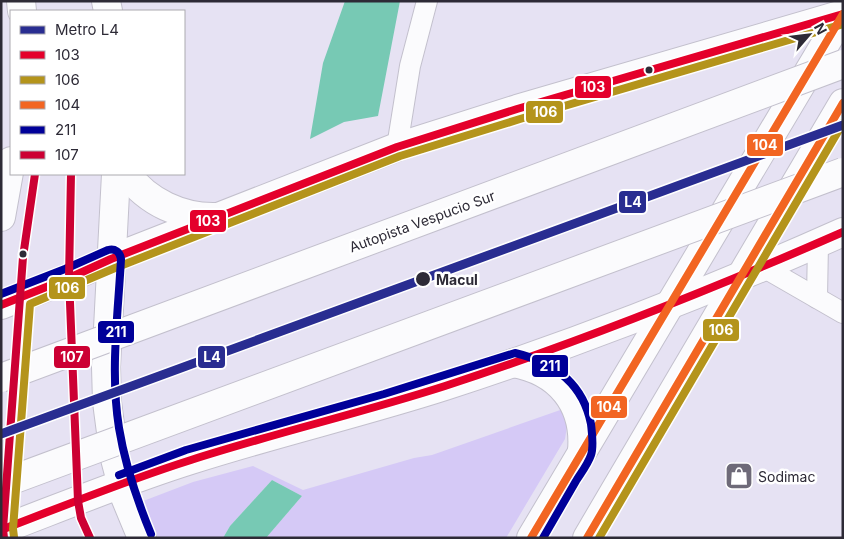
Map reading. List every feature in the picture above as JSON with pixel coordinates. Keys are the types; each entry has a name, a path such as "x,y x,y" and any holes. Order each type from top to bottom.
{"main road":[{"path":"1,305 111,259 397,147 508,112 843,14"},
{"path":"531,538 843,14"},
{"name":"Autopista Vespucio Sur","path":"1,378 843,64"},
{"path":"587,538 752,271 824,134 843,103"},
{"path":"1,218 10,167"},
{"path":"1,484 843,172"},
{"path":"116,175 106,367 107,402 114,455 122,484 142,538"},
{"path":"128,175 143,192 161,204 185,213 204,217 218,217"},
{"path":"1,530 190,460 387,404 513,363 669,305 843,232"},
{"path":"513,363 528,366 542,372 555,380 566,391 578,414 583,439 582,452"}],"street":[{"path":"397,147 410,66 427,1"},
{"path":"817,298 818,243"},
{"path":"752,271 817,298 843,313"}],"shaded area":[{"path":"345,1 400,1 378,116 344,122 310,139 323,63"},
{"path":"566,408 568,420 565,439 506,538 266,538 302,496 272,480 230,526 223,538 155,538 138,503 193,482 253,466 303,490 414,458 432,455"},
{"path":"272,480 302,496 266,538 223,538 230,526"}],"metro line":[{"name":"L4","path":"1,434 843,125"}],"transit line":[{"name":"103","path":"1,305 111,259 397,147 517,109 843,14"},
{"name":"104","path":"531,538 843,14"},
{"name":"106","path":"14,537 13,529 30,304 115,268 400,156 843,24"},
{"name":"104","path":"587,538 843,103"},
{"name":"106","path":"599,538 843,123"},
{"name":"107","path":"4,538 3,529 23,257 35,175"},
{"name":"107","path":"71,175 69,278 78,501 81,518 90,538"},
{"name":"103","path":"1,530 167,468 223,450 413,396 496,369 696,294 843,232"},
{"name":"211","path":"1,294 108,250 115,250 120,254 115,365 116,407 128,469 151,534"},
{"name":"211","path":"119,475 186,450 384,394 515,353 542,362 564,376 581,397 591,424 593,444 590,458 543,538"}],"place":[{"name":"Macul","path":"423,279"},
{"name":"Sodimac","path":"739,476"}]}
